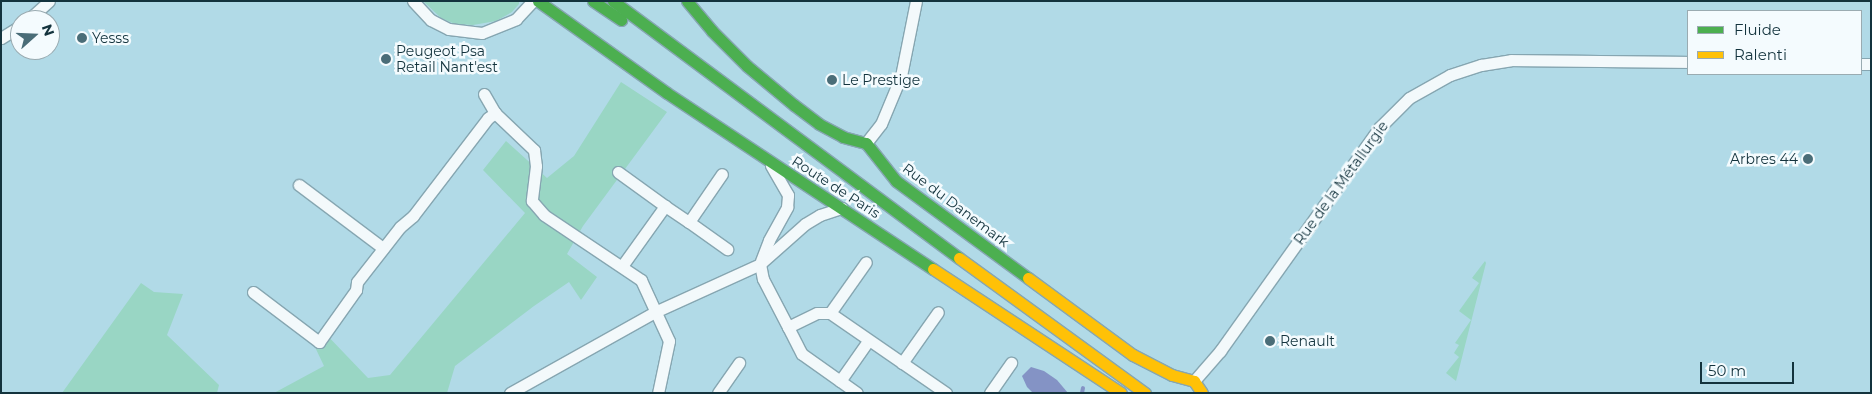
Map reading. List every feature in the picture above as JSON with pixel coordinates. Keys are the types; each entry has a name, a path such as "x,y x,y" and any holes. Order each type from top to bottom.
{"main road":[{"name":"Route de Paris","path":"538,1 640,75 1121,393"},
{"path":"593,1 631,27 640,22"},
{"name":"Route de Paris","path":"613,1 1145,393"},
{"path":"688,1 712,31 747,66 794,105 819,124 843,137 866,143"},
{"name":"Rue du Danemark","path":"866,143 896,181 1133,355 1172,375 1194,381"},
{"path":"1194,381 1202,393"}],"street":[{"path":"39,10 49,1"},
{"path":"413,1 417,8 431,20 449,29 482,33 516,19 533,1"},
{"path":"866,143 881,124 901,76 914,4"},
{"name":"Rue de la Métallurgie","path":"1194,381 1220,351 1379,128 1409,98 1450,75 1481,65 1511,60 1687,62"},
{"path":"484,94 495,113 534,150 536,166 532,201 544,215 641,280 669,340 657,392"},
{"path":"253,292 319,342 356,290 357,282 400,227 414,216 488,118 495,113"},
{"path":"769,161 788,195 787,207 769,240 760,264 763,279 802,354 857,393"},
{"path":"618,172 727,249"},
{"path":"689,222 722,174"},
{"path":"299,185 384,248"},
{"path":"622,266 665,206"},
{"path":"510,393 657,311 760,264 805,224 820,215 842,208"},
{"path":"830,313 866,262"},
{"path":"788,327 817,312 830,313 939,391"},
{"path":"902,363 938,312"},
{"path":"840,381 868,340"},
{"path":"718,393 739,363"},
{"path":"990,393 1011,363"}],"green space":[{"path":"423,1 519,1 519,4 512,12 496,21 473,25 455,24 441,18"},
{"path":"621,82 667,112 583,226 567,254 597,277 581,300 569,282 534,306 455,366 447,393 274,393 324,366 314,345 322,330 368,378 390,375 525,213 483,170 506,141 547,178 574,156"},
{"path":"1485,261 1486,263 1456,381 1446,373 1459,357 1454,353 1459,345 1455,343 1471,320 1459,311 1479,283 1472,278"},
{"path":"141,283 154,292 183,294 167,335 219,385 217,393 62,393"}],"water":[{"path":"1031,367 1044,371 1057,380 1068,393 1033,393 1027,387 1022,376"}],"waterway":[{"path":"1082,393 1083,388"}],"traffic: fast":[{"path":"538,1 667,93 933,269"},
{"path":"593,1 621,20"},
{"path":"613,1 959,258"},
{"path":"687,1 712,31 747,66 794,105 819,124 843,137 866,143 896,181 1028,278"}],"traffic: slow":[{"path":"959,258 1145,393"},
{"path":"933,269 1121,393"},
{"path":"1028,278 1133,355 1172,375 1194,381 1202,393"}],"place":[{"name":"Yesss","path":"82,38"},
{"name":"Peugeot Psa Retail Nant'est","path":"386,59"},
{"name":"Le Prestige","path":"832,80"},
{"name":"Arbres 44","path":"1808,159"},
{"name":"Renault","path":"1270,341"}]}
